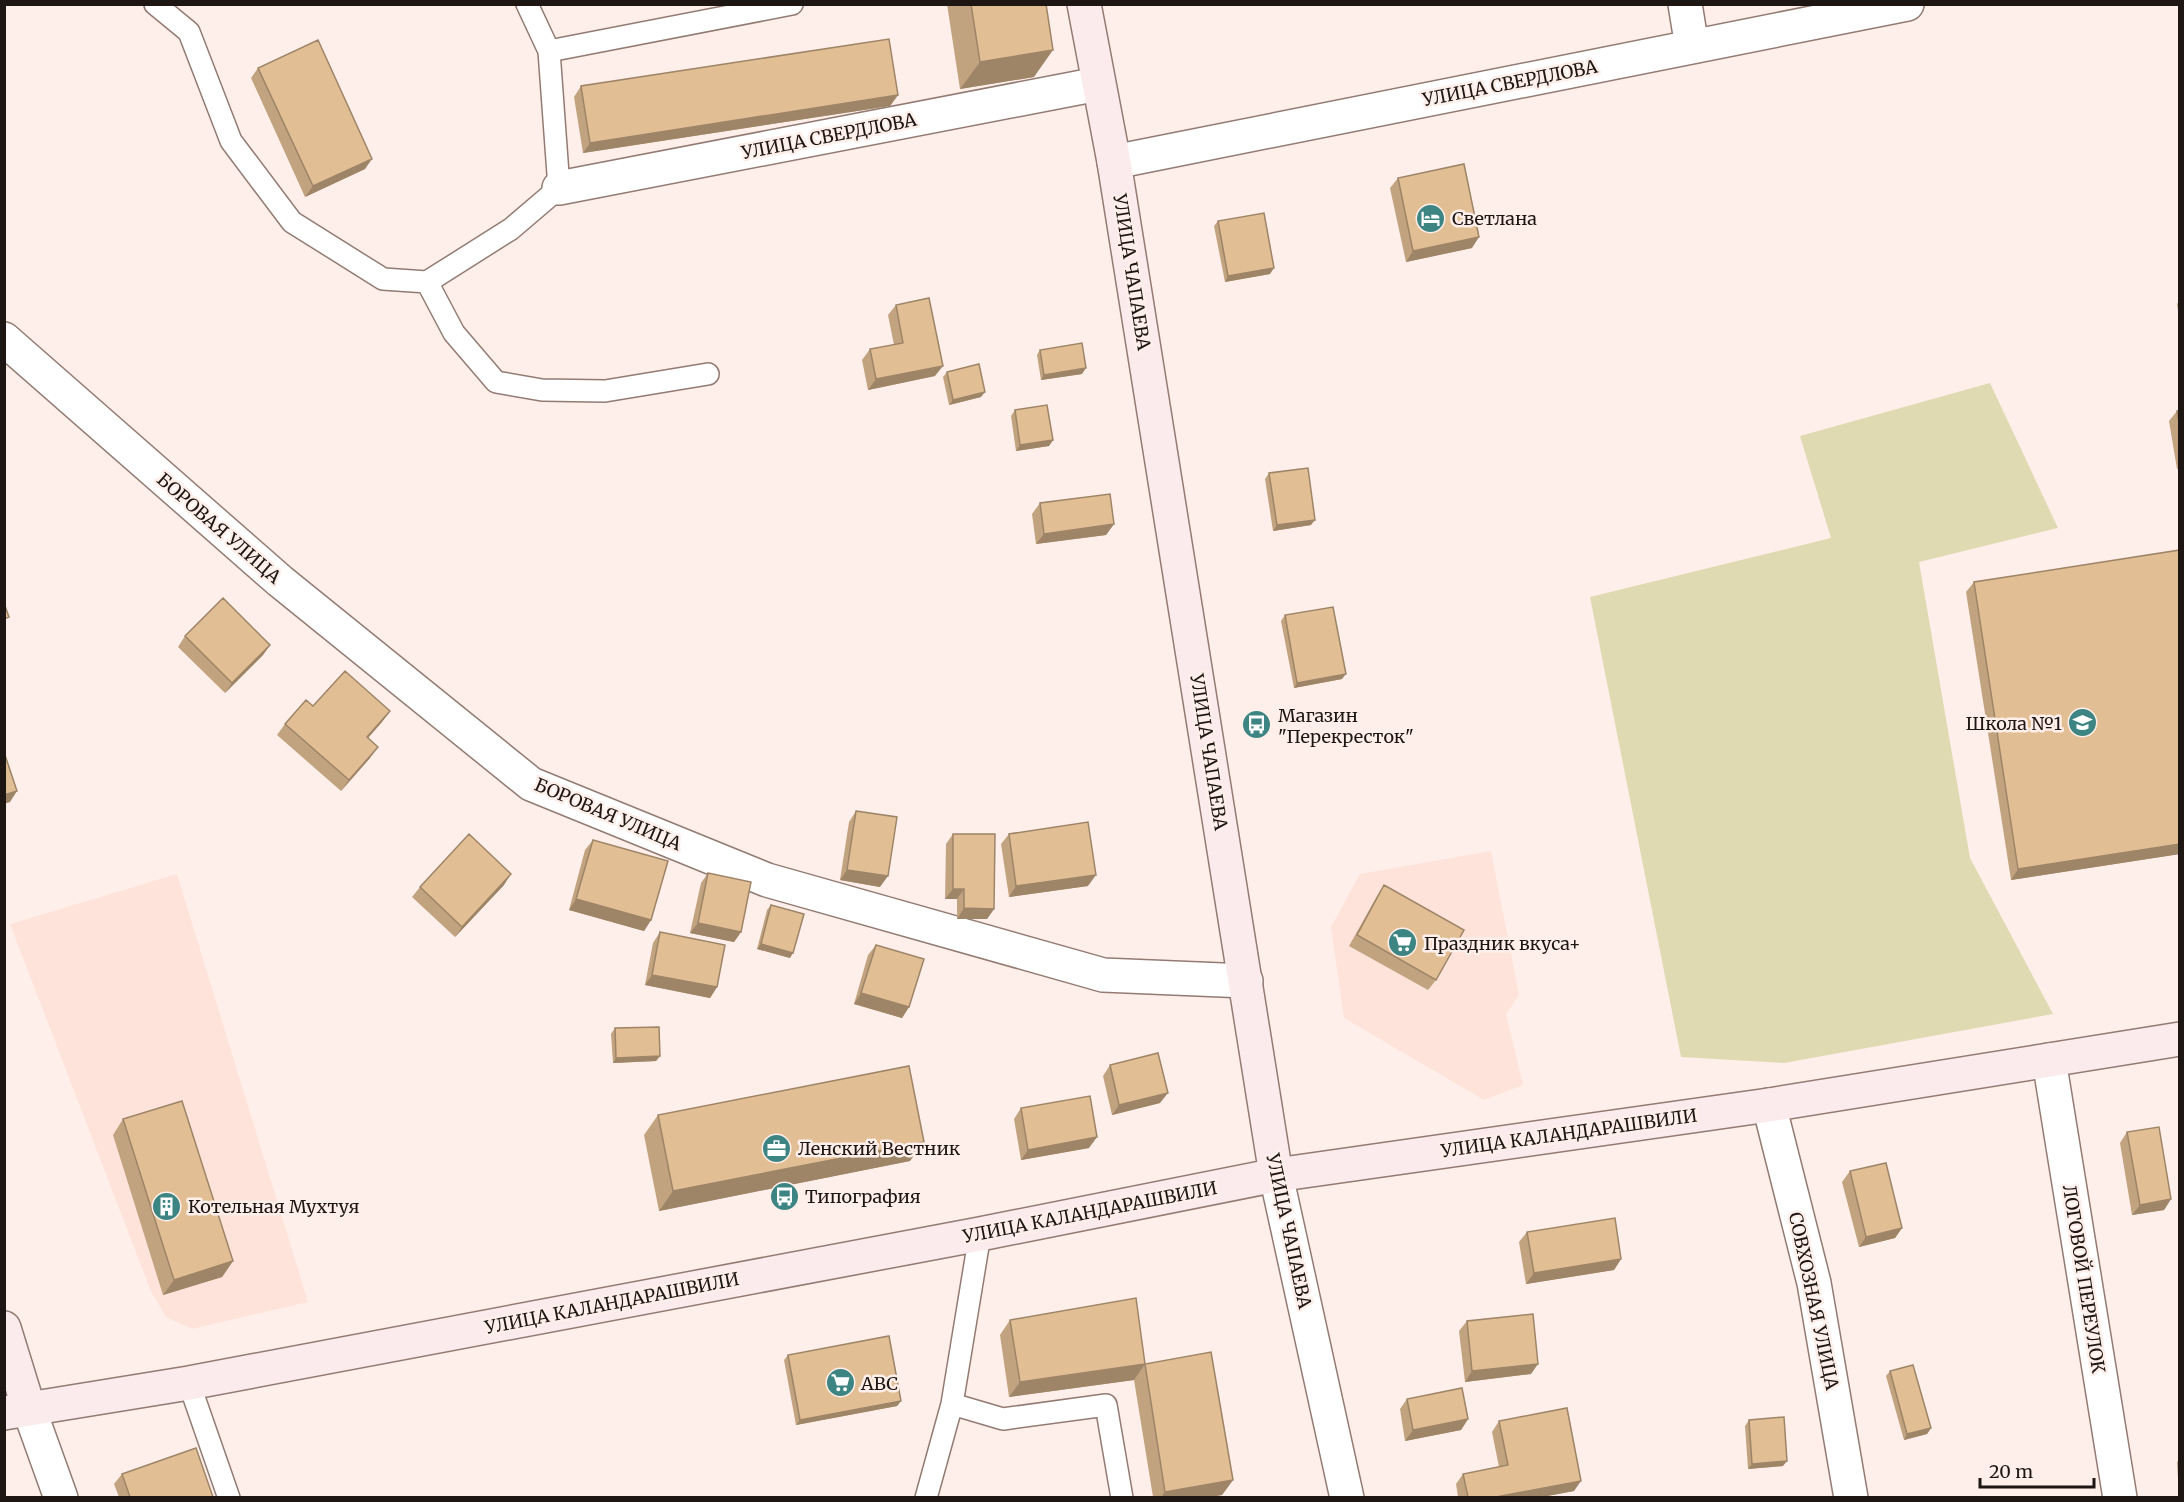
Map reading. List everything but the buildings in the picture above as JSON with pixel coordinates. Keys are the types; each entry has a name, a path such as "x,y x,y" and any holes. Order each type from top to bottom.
{"main road":[{"name":"УЛИЦА ЧАПАЕВА","path":"1083,4 1114,162 1276,1175"},
{"name":"УЛИЦА КАЛАНДАРАШВИЛИ","path":"17,1411 189,1383 1276,1175 1769,1105 2180,1039"},
{"path":"4,1328 17,1411"}],"street":[{"path":"1685,4 1692,47"},
{"name":"УЛИЦА СВЕРДЛОВА","path":"1114,162 1907,4"},
{"name":"УЛИЦА СВЕРДЛОВА","path":"559,188 1098,84"},
{"name":"БОРОВАЯ УЛИЦА","path":"4,339 280,581 531,784 767,880 1103,975 1246,981"},
{"name":"ЛОГОВОЙ ПЕРЕУЛОК","path":"2049,1060 2120,1497"},
{"name":"СОВХОЗНАЯ УЛИЦА","path":"1769,1105 1814,1283 1851,1497"},
{"name":"УЛИЦА ЧАПАЕВА","path":"1276,1175 1347,1497"},
{"path":"17,1411 61,1497"}],"lane":[{"path":"154,4 189,32 231,141 292,222 383,279 428,282 511,229 559,188 549,51 527,4"},
{"path":"549,51 792,4"},
{"path":"428,282 454,333 496,382 542,390 604,391 708,374"},
{"path":"926,1497 952,1404 980,1233"},
{"path":"189,1383 230,1497"},
{"path":"952,1404 1003,1419 1106,1405 1122,1497"}],"shaded area":[{"path":"1990,383 2058,528 1919,562 1970,858 2053,1014 1784,1063 1681,1057 1590,597 1831,538 1800,436"},
{"path":"1491,851 1519,995 1506,1014 1523,1085 1484,1100 1344,1018 1331,927 1360,874"},
{"path":"177,874 308,1302 192,1329 166,1317 150,1289 10,924"}],"place":[{"name":"Светлана","path":"1431,218"},
{"name":"Школа №1","path":"2083,723"},
{"name":"Магазин \"Перекресток\"","path":"1257,725"},
{"name":"Праздник вкуса+","path":"1403,943"},
{"name":"Ленский Вестник","path":"777,1148"},
{"name":"Типография","path":"784,1196"},
{"name":"Котельная Мухтуя","path":"167,1206"},
{"name":"ABC","path":"840,1383"}]}
